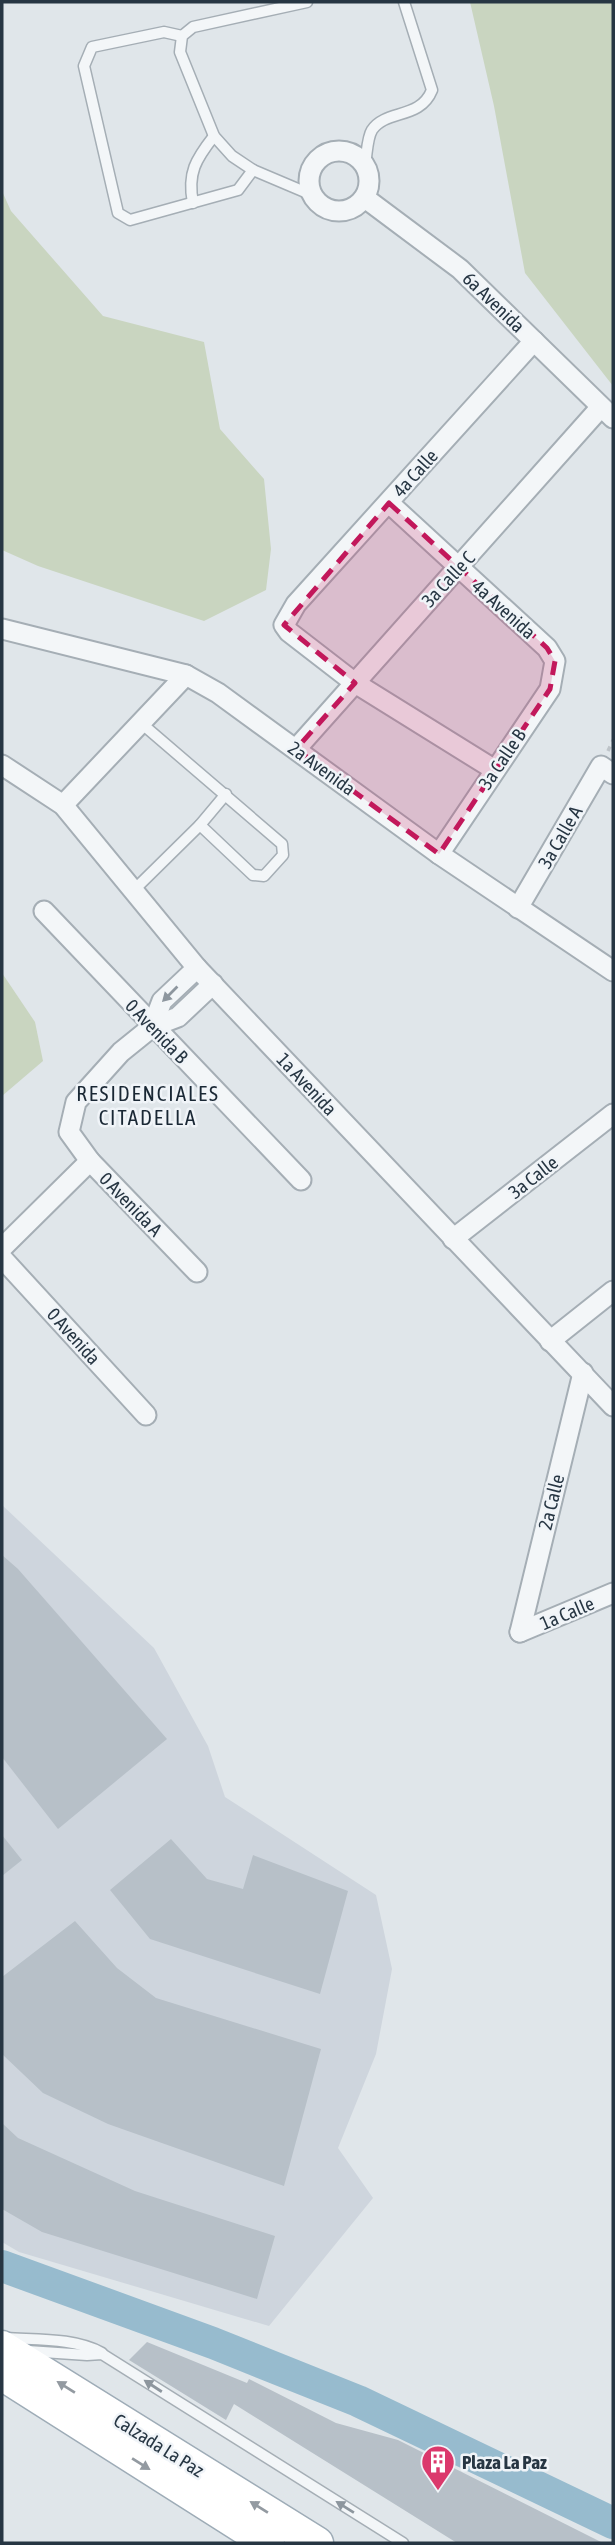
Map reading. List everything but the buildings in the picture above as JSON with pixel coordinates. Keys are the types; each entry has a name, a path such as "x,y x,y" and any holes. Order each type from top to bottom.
{"main road":[{"name":"Calzada La Paz","path":"3,2352 268,2543"},
{"name":"Calzada La Paz","path":"3,2352 317,2543"}],"street":[{"path":"341,150 353,153 365,164 370,185 365,198 349,211 332,211 319,205 312,195 309,176 314,163 325,154 341,150"},
{"name":"6a Avenida","path":"365,198 460,269 607,413"},
{"name":"4a Calle","path":"355,682 289,632 284,625 296,604 534,341"},
{"name":"3a Calle C","path":"296,749 458,566 607,413"},
{"name":"4a Avenida","path":"389,503 547,648 555,660"},
{"name":"2a Avenida","path":"2,629 186,676 218,693 439,854 613,971"},
{"name":"3a Calle B","path":"439,854 550,689 555,673 555,660"},
{"path":"62,805 186,676"},
{"path":"355,682 495,770"},
{"name":"1a Avenida","path":"2,765 62,805 197,968 613,1406"},
{"name":"3a Calle A","path":"518,908 607,770"},
{"name":"0 Avenida B","path":"44,911 301,1180"},
{"path":"152,1027 162,1001 197,968"},
{"path":"152,1027 177,1017 213,984"},
{"name":"0 Avenida A","path":"152,1027 121,1052 76,1102 69,1132 90,1161 197,1272"},
{"name":"3a Calle","path":"453,1239 613,1114"},
{"path":"2,1248 90,1161"},
{"name":"0 Avenida","path":"2,1258 146,1415"},
{"path":"550,1341 613,1291"},
{"name":"2a Calle","path":"520,1633 583,1373"},
{"name":"1a Calle","path":"520,1633 613,1593"}],"lane":[{"path":"307,2 193,27 182,36 180,52 214,136 232,156 253,170 312,195"},
{"path":"365,164 370,132 378,124 418,108 428,101 432,90 404,2"},
{"path":"182,36 164,32 92,47 84,66 118,213 130,220 238,190 253,170"},
{"path":"193,203 189,184 193,164 214,136"},
{"path":"141,723 282,844 284,855 264,876 253,874 201,825"},
{"path":"133,891 201,825 226,794"},
{"path":"3,2352 87,2356 102,2354 403,2543"}],"highlighted area":[{"path":"389,503 547,648 555,661 550,689 439,854 296,749 355,683 284,625"}],"shaded area":[{"path":"2,1505 154,1648 208,1746 225,1797 376,1895 392,1969 376,2054 338,2148 373,2198 269,2326 19,2252 2,2242"}],"green space":[{"path":"470,2 613,2 613,386 525,273 494,106"},
{"path":"2,191 11,211 103,316 204,342 220,429 264,479 271,549 266,590 204,621 38,566 2,550"},
{"path":"2,973 35,1022 43,1061 2,1096"}],"waterway":[{"path":"2,2266 213,2343 358,2401 613,2523"}],"place":[{"name":"Plaza La Paz","path":"438,2492"}],"district":[{"name":"RESIDENCIALES CITADELLA","path":"148,1105"}]}
